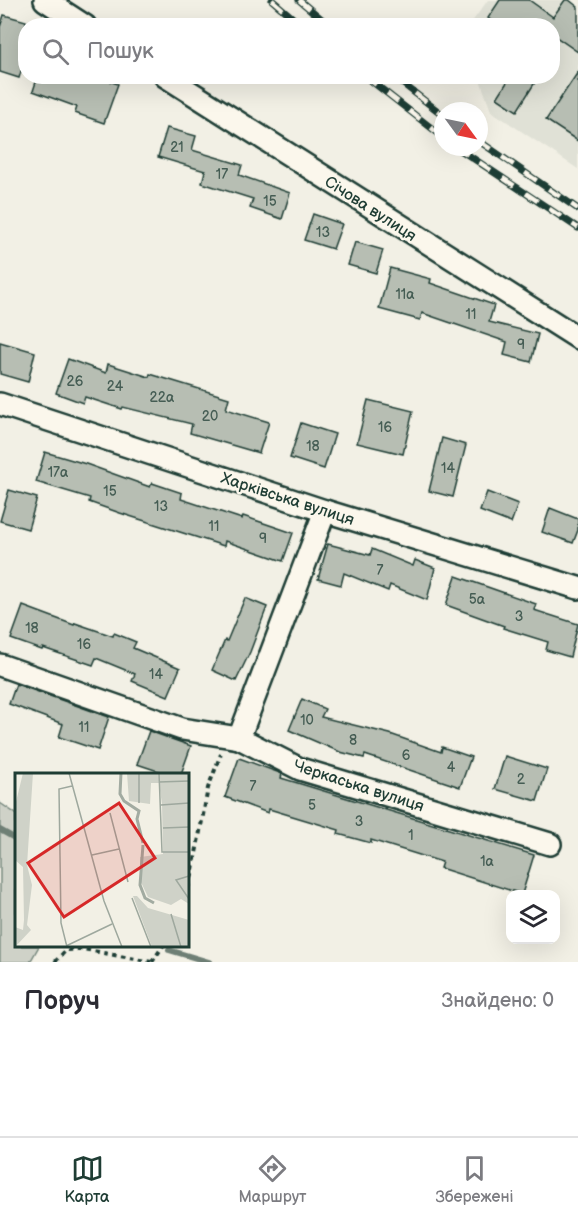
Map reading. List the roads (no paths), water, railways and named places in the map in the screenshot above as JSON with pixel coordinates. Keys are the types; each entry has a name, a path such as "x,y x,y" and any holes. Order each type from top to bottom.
{"street":[{"path":"45,0 73,18"},
{"name":"Січова вулиця","path":"178,84 578,338"},
{"name":"Харківська вулиця","path":"0,404 325,511 578,588"},
{"path":"239,738 325,511"},
{"name":"Черкаська вулиця","path":"0,665 182,729 239,738 300,769 550,844"}],"waterway":[{"path":"0,830 15,838"},
{"path":"169,950 209,962"}],"railway":[{"path":"272,0 293,18"},
{"path":"299,0 320,18"},
{"path":"375,84 434,130"},
{"path":"403,84 434,108"},
{"path":"488,147 578,209"},
{"path":"470,156 578,228"}]}
